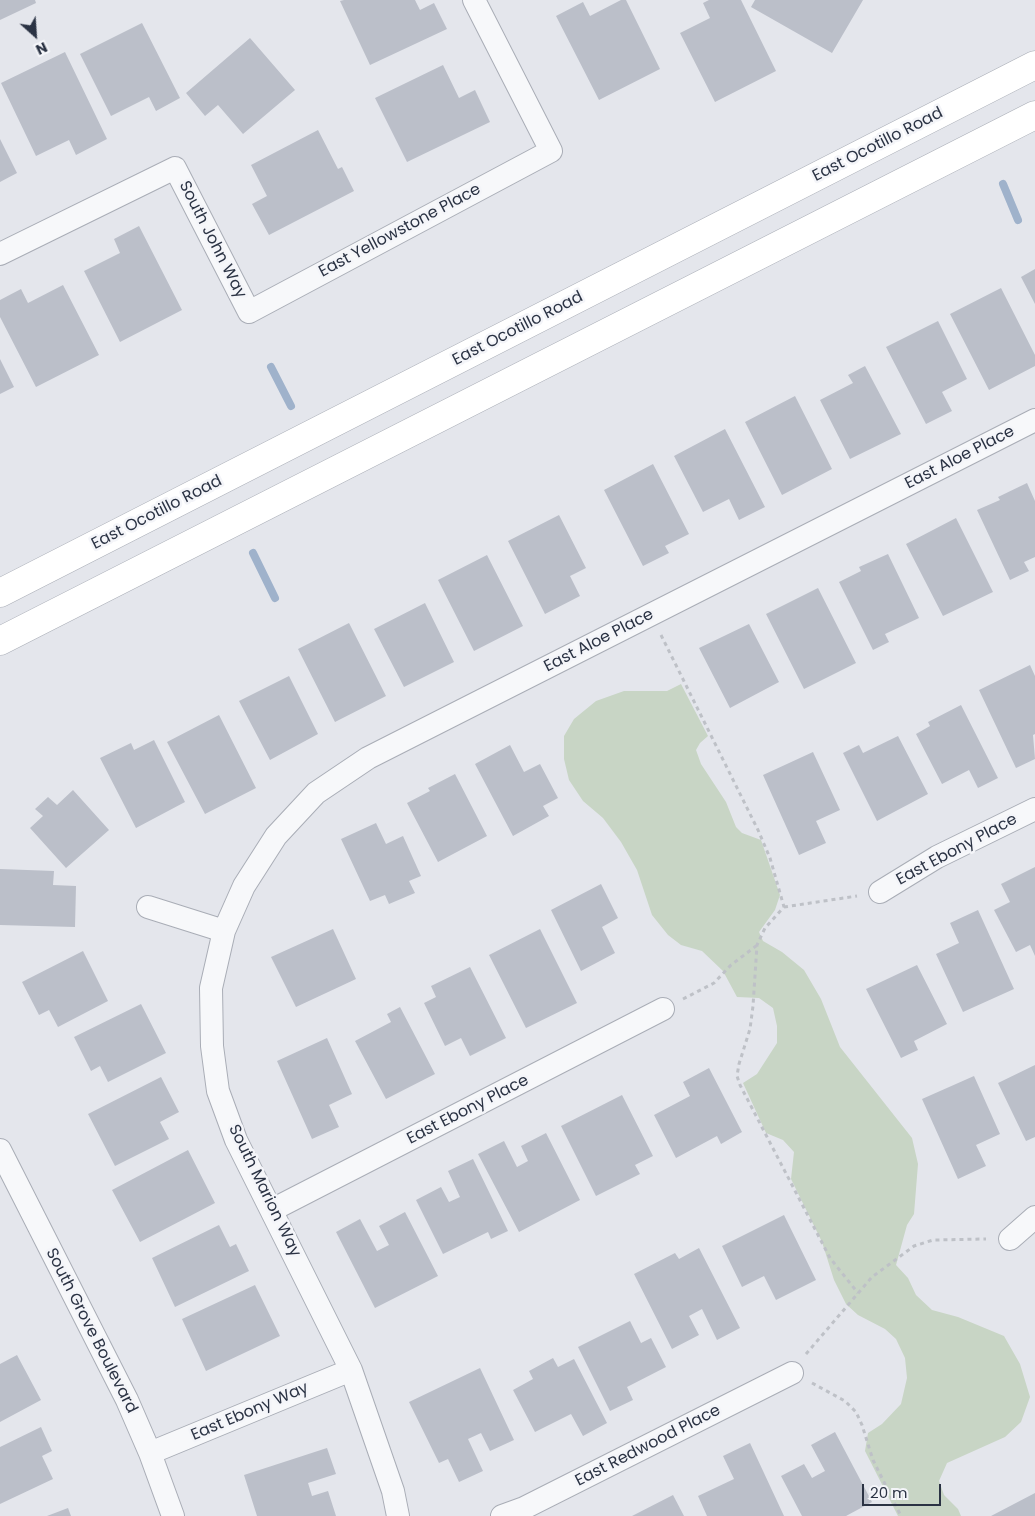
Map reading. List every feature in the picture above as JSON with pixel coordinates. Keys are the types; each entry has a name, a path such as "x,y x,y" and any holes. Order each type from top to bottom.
{"main road":[{"name":"East Ocotillo Road","path":"0,593 1035,65"},
{"path":"0,641 1035,115"}],"street":[{"name":"East Yellowstone Place","path":"249,312 551,150 482,3"},
{"name":"South John Way","path":"0,254 175,168 249,312"},
{"name":"East Aloe Place","path":"224,930 244,886 276,836 316,793 368,758 1035,420"},
{"name":"East Ebony Place","path":"880,892 937,857 1035,809"},
{"path":"148,907 224,930"},
{"name":"South Marion Way","path":"224,930 211,988 212,1046 218,1091 236,1140 351,1370 393,1492 398,1516"},
{"name":"East Ebony Place","path":"272,1210 663,1009"},
{"name":"South Grove Boulevard","path":"0,1150 127,1400 150,1454 172,1516"},
{"path":"1010,1239 1035,1217"},
{"name":"East Ebony Way","path":"150,1454 351,1370"},
{"name":"East Redwood Place","path":"502,1516 524,1508 792,1372"}],"path":[{"path":"650,615 758,830 770,858 784,907"},
{"path":"858,1293 830,1258 737,1076 750,1028 757,945 765,928 784,907 880,892"},
{"path":"663,1009 714,983 731,965 757,945"},
{"path":"901,1516 873,1460 856,1412 845,1401 792,1372 858,1293 890,1262 914,1246 933,1240 1010,1239"}],"green space":[{"path":"681,684 708,736 700,743 696,750 701,764 726,802 736,827 742,833 761,840 780,895 775,910 759,932 763,941 782,952 804,970 821,999 840,1047 912,1138 918,1164 914,1214 907,1225 896,1265 908,1278 916,1295 932,1310 958,1317 1004,1336 1020,1364 1030,1397 1021,1422 1005,1437 947,1463 939,1481 944,1495 958,1509 961,1516 898,1516 865,1451 868,1433 882,1424 901,1404 907,1378 905,1358 896,1339 885,1329 858,1315 846,1304 834,1280 822,1242 791,1179 794,1152 783,1140 766,1133 743,1083 757,1074 777,1043 777,1026 773,1008 759,998 737,997 723,971 702,951 681,945 668,935 652,915 637,870 621,842 603,818 583,801 569,780 564,759 564,736 574,719 596,701 624,691 667,691"}],"building":[{"path":"0,0 35,0 36,3 0,20"},
{"path":"415,0 420,10 434,3 447,29 370,65 340,1"},
{"path":"621,0 626,0 660,69 599,100 556,16 583,2 590,16"},
{"path":"709,0 741,0 776,71 715,102 680,33 710,18 703,3"},
{"path":"755,0 863,0 832,53 751,7"},
{"path":"142,23 180,98 156,111 149,97 111,116 80,54"},
{"path":"250,38 295,90 243,134 218,105 205,116 186,93"},
{"path":"65,52 107,139 76,155 69,140 36,156 1,83"},
{"path":"443,65 459,98 475,90 490,122 407,162 375,98"},
{"path":"318,130 338,169 342,167 354,191 269,235 252,204 267,196 251,165"},
{"path":"0,139 17,173 0,182"},
{"path":"139,226 182,310 120,342 84,271 120,253 114,239"},
{"path":"1035,269 1035,304 1021,277"},
{"path":"63,285 99,355 36,387 0,317 0,300 21,289 28,303"},
{"path":"1001,288 1035,355 1035,366 989,390 950,314"},
{"path":"938,321 967,379 942,392 952,411 926,424 886,347"},
{"path":"0,359 14,387 0,394"},
{"path":"865,366 901,434 850,459 820,400 853,383 848,375"},
{"path":"795,396 832,469 782,495 745,422"},
{"path":"725,429 765,507 739,520 729,499 703,512 674,456"},
{"path":"653,464 689,534 665,546 669,553 643,566 604,490"},
{"path":"1027,483 1035,501 1035,557 1024,562 1029,571 1010,580 977,510 1000,500 998,497"},
{"path":"559,515 586,568 570,576 580,596 545,614 508,541"},
{"path":"956,518 993,592 943,616 906,544"},
{"path":"888,554 919,618 885,634 889,642 873,650 839,582 861,571 859,567"},
{"path":"487,555 523,626 474,651 438,580"},
{"path":"818,588 856,663 804,689 766,614"},
{"path":"425,603 454,662 404,687 374,629"},
{"path":"349,623 386,696 335,722 298,649"},
{"path":"749,624 779,682 730,708 699,648"},
{"path":"1030,665 1035,676 1035,734 1033,735 1035,759 1016,768 979,690"},
{"path":"289,676 318,734 270,760 239,701"},
{"path":"961,705 998,778 978,788 969,770 942,784 916,734 930,726 928,722"},
{"path":"219,715 256,788 205,814 167,742"},
{"path":"898,736 928,794 877,821 843,753 859,745 863,753"},
{"path":"154,740 185,802 136,828 100,758 131,743 134,750"},
{"path":"510,745 524,772 540,764 558,798 543,806 549,816 513,836 475,764"},
{"path":"813,752 840,810 816,821 826,843 799,855 763,775"},
{"path":"455,774 487,836 438,862 407,803 430,791 428,788"},
{"path":"73,790 109,830 66,868 30,828 43,816 35,809 48,797 57,805"},
{"path":"376,823 386,844 403,836 421,876 409,881 415,893 389,904 385,895 370,901 341,839"},
{"path":"1035,867 1035,956 1030,945 1016,952 994,910 1010,902 1001,884"},
{"path":"0,869 54,871 53,885 76,886 75,927 0,925"},
{"path":"601,884 618,918 602,927 615,953 581,971 551,910"},
{"path":"978,910 1014,989 963,1012 936,954 959,943 950,923"},
{"path":"333,929 356,979 296,1007 271,957"},
{"path":"540,929 577,1003 526,1028 489,955"},
{"path":"83,951 108,1001 58,1027 49,1010 39,1015 22,982"},
{"path":"917,965 947,1024 914,1041 918,1050 901,1058 866,989"},
{"path":"470,967 506,1038 470,1056 461,1038 445,1046 424,1003 436,997 431,986"},
{"path":"141,1004 166,1053 108,1082 100,1066 91,1071 74,1037"},
{"path":"400,1007 435,1074 386,1099 355,1041 391,1022 387,1014"},
{"path":"327,1038 352,1094 329,1105 339,1127 312,1139 277,1061"},
{"path":"1035,1065 1035,1137 1026,1141 998,1083"},
{"path":"709,1068 742,1132 721,1144 717,1136 676,1158 654,1115 690,1096 683,1082"},
{"path":"974,1076 1000,1134 976,1145 986,1166 958,1179 922,1099"},
{"path":"161,1077 179,1112 160,1122 169,1139 115,1166 88,1114"},
{"path":"622,1095 653,1156 635,1165 640,1174 596,1196 561,1126"},
{"path":"546,1133 580,1200 519,1232 478,1154 504,1141 517,1167 528,1161 521,1146"},
{"path":"188,1150 215,1203 140,1242 112,1190"},
{"path":"473,1159 508,1231 491,1239 488,1232 443,1254 416,1200 441,1187 449,1202 460,1197 448,1171"},
{"path":"405,1212 438,1276 375,1308 336,1232 360,1219 377,1251 389,1245 379,1226"},
{"path":"784,1215 816,1280 776,1300 764,1276 742,1287 722,1246"},
{"path":"219,1225 230,1247 236,1244 249,1271 175,1307 152,1258"},
{"path":"699,1248 740,1328 717,1340 702,1309 689,1316 699,1335 672,1349 634,1274 675,1253 679,1259"},
{"path":"255,1285 280,1336 206,1371 182,1319"},
{"path":"630,1321 641,1343 651,1338 666,1367 627,1387 633,1400 610,1411 578,1347"},
{"path":"17,1355 41,1400 0,1422 0,1364"},
{"path":"553,1358 558,1367 574,1359 607,1423 583,1436 571,1414 535,1432 513,1390 533,1379 529,1371"},
{"path":"480,1368 514,1440 490,1451 481,1433 468,1439 483,1471 459,1482 448,1459 439,1463 409,1402"},
{"path":"41,1427 52,1451 42,1456 53,1479 0,1504 0,1447"},
{"path":"835,1432 872,1502 846,1516 802,1516 781,1476 804,1464 812,1478 825,1471 811,1445"},
{"path":"750,1443 784,1516 707,1516 698,1496 734,1479 723,1456"},
{"path":"327,1448 336,1474 308,1483 312,1496 328,1491 336,1516 257,1516 244,1475"},
{"path":"1035,1493 1035,1516 991,1516"},
{"path":"673,1495 684,1516 632,1516"},
{"path":"68,1508 71,1516 47,1516"}],"waterway":[{"path":"1003,184 1018,220"},
{"path":"271,367 291,406"},
{"path":"253,553 275,598"}]}
